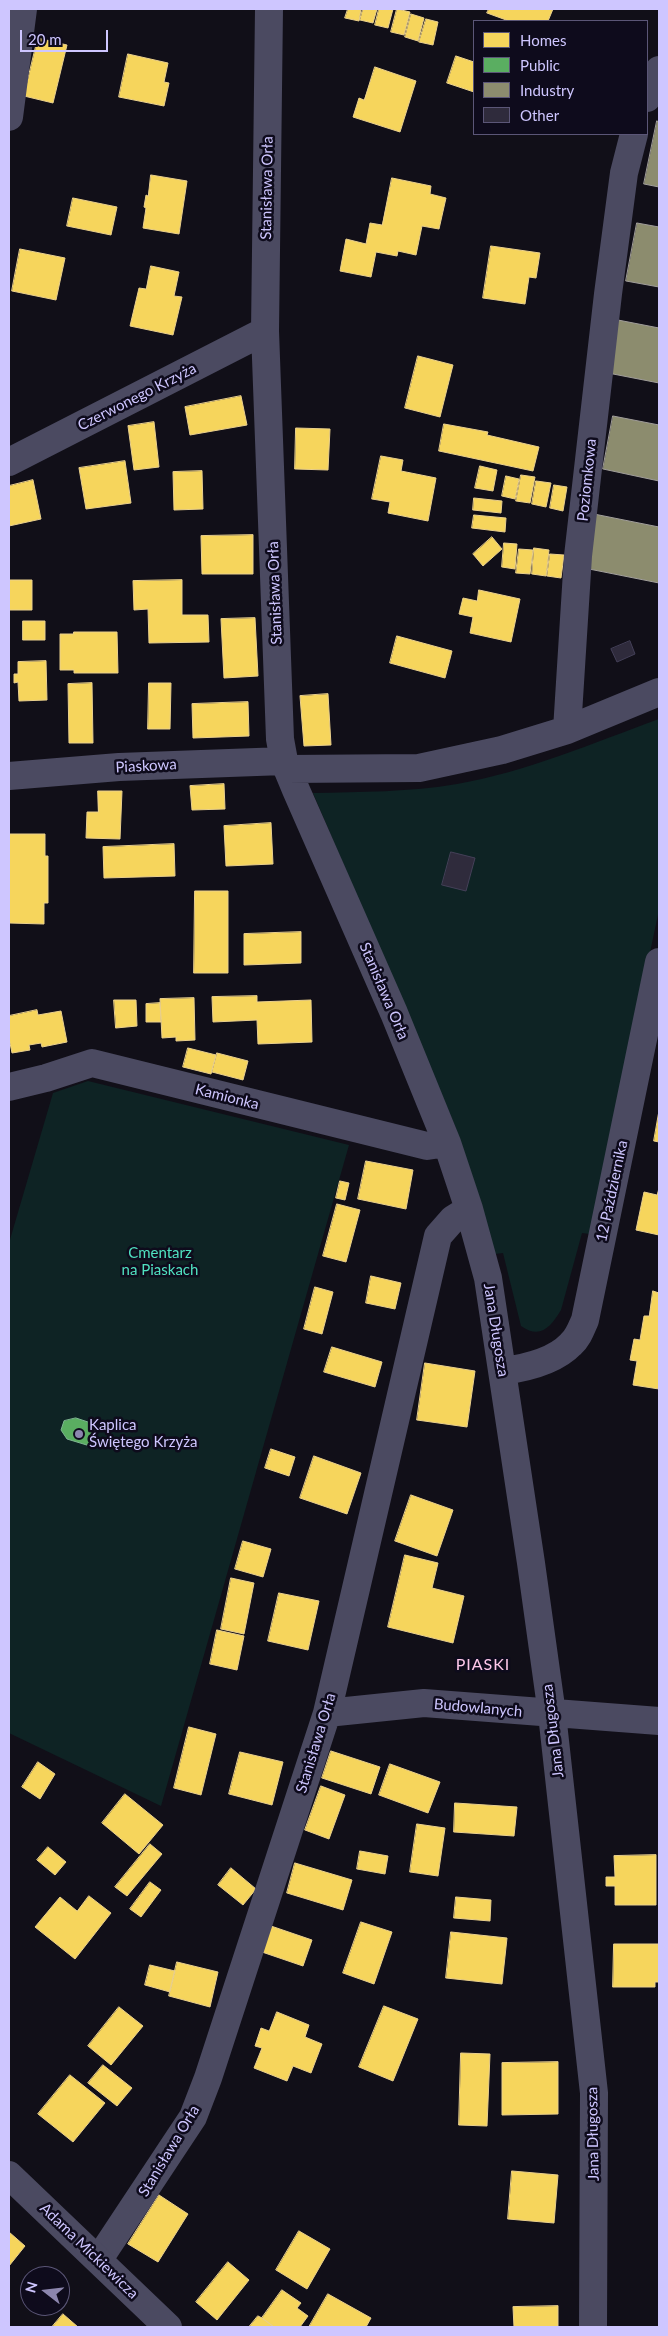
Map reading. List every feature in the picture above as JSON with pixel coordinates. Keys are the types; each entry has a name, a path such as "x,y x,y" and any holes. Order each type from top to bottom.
{"street":[{"path":"9,117 23,9"},
{"name":"Stanisława Orła","path":"269,9 265,331 280,739 286,765 394,1013 447,1143"},
{"path":"648,96 659,70"},
{"name":"Poziomkowa","path":"567,730 578,556 624,173 634,135"},
{"name":"Czerwonego Krzyża","path":"9,462 265,331"},
{"path":"567,730 659,692"},
{"name":"Piaskowa","path":"9,776 118,767 286,765 419,768 502,750 567,730"},
{"name":"12 Października","path":"503,1372 535,1364 559,1353 571,1345 579,1333 584,1320 659,962"},
{"name":"Kamionka","path":"9,1087 46,1078 92,1063 426,1146 447,1143"},
{"name":"Jana Długosza","path":"447,1143 470,1209 488,1278 552,1714 594,2092 593,2327"},
{"name":"Stanisława Orła","path":"99,2259 193,2117 208,2078 327,1713 438,1236 453,1219 470,1209"},
{"name":"Budowlanych","path":"327,1713 424,1703 659,1721"},
{"name":"Adama Mickiewicza","path":"9,2175 168,2327"}],"green space":[{"path":"659,719 659,910 590,1234 582,1233 561,1310 549,1326 534,1332 521,1326 503,1253 495,1254 455,1126 313,793 421,789 483,779 559,756"},
{"name":"Cmentarz na Piaskach","path":"88,1081 349,1145 161,1806 9,1733 9,1243 53,1093"}],"building: Homes":[{"path":"348,9 361,9 359,21 345,18"},
{"path":"363,9 377,9 373,23 360,20"},
{"path":"379,9 393,9 388,28 375,25"},
{"path":"397,9 410,12 404,35 391,32"},
{"path":"489,9 553,9 548,20 506,20 487,13"},
{"path":"411,14 424,18 418,41 405,37"},
{"path":"426,19 438,22 433,45 419,42"},
{"path":"38,38 67,45 53,103 24,96"},
{"path":"128,54 168,63 164,82 169,83 164,106 119,97"},
{"path":"456,56 473,62 473,92 447,83"},
{"path":"375,67 416,81 400,132 353,117 359,98 364,100"},
{"path":"151,175 187,181 179,234 143,228 146,208 144,207 146,195 148,196"},
{"path":"392,178 431,186 430,194 446,198 439,229 422,226 416,255 398,251 397,256 376,252 371,277 340,271 346,239 366,244 370,223 382,225"},
{"path":"73,198 117,207 111,235 67,226"},
{"path":"491,246 540,253 536,278 529,277 525,304 483,298"},
{"path":"20,249 65,258 56,300 12,291"},
{"path":"151,266 179,272 174,296 182,297 173,335 130,326 139,288 146,289"},
{"path":"418,356 453,365 440,417 405,408"},
{"path":"241,396 247,425 190,435 185,407"},
{"path":"154,422 159,467 134,470 128,426"},
{"path":"444,424 488,432 487,435 539,447 533,471 439,451"},
{"path":"296,428 330,429 328,470 295,469"},
{"path":"381,456 403,460 401,471 436,478 428,521 388,513 390,502 372,499"},
{"path":"125,461 131,503 86,509 79,468"},
{"path":"480,466 497,470 493,491 475,488"},
{"path":"202,471 203,509 174,510 173,472"},
{"path":"521,475 535,477 530,503 516,501"},
{"path":"506,476 519,479 515,499 502,496"},
{"path":"33,480 41,519 9,526 9,486"},
{"path":"536,481 551,483 546,507 532,504"},
{"path":"554,485 567,487 563,511 550,508"},
{"path":"474,498 502,501 501,513 473,510"},
{"path":"474,515 506,518 505,532 472,528"},
{"path":"253,535 253,574 202,574 201,536"},
{"path":"492,537 502,549 483,566 473,554"},
{"path":"504,543 517,544 515,569 502,567"},
{"path":"534,548 549,550 546,576 532,574"},
{"path":"519,549 533,550 530,574 516,573"},
{"path":"550,554 564,555 561,578 547,576"},
{"path":"9,580 32,580 32,610 9,610"},
{"path":"182,580 182,615 208,615 209,642 149,643 148,609 134,610 133,581"},
{"path":"479,590 520,599 511,642 470,633 473,617 459,614 463,598 477,601"},
{"path":"255,618 258,676 224,678 221,619"},
{"path":"23,621 45,621 45,640 23,640"},
{"path":"74,632 117,632 118,673 74,673 74,670 60,670 60,634 73,634"},
{"path":"397,636 452,651 445,678 390,663"},
{"path":"46,661 47,700 19,701 18,682 14,683 14,674 18,674 18,662"},
{"path":"92,683 93,743 69,743 68,684"},
{"path":"149,683 171,683 170,729 148,729"},
{"path":"328,694 331,745 304,746 300,696"},
{"path":"248,702 249,736 193,738 192,704"},
{"path":"224,784 225,809 192,810 190,786"},
{"path":"98,791 122,791 120,839 86,838 87,812 98,812"},
{"path":"271,823 273,864 226,866 224,826"},
{"path":"9,834 45,834 45,856 48,856 48,903 44,903 44,924 9,923"},
{"path":"174,844 175,876 104,878 103,847"},
{"path":"195,891 228,891 228,973 194,973"},
{"path":"301,932 301,963 244,965 244,934"},
{"path":"257,996 257,1002 311,1000 312,1042 258,1044 257,1020 213,1022 212,997"},
{"path":"194,998 195,1040 176,1041 176,1037 162,1038 160,999"},
{"path":"114,1000 136,1000 137,1026 116,1028"},
{"path":"160,1003 161,1022 146,1022 146,1004"},
{"path":"37,1010 38,1015 61,1011 67,1042 42,1047 41,1043 29,1045 30,1050 12,1053 9,1038 9,1016"},
{"path":"188,1048 216,1055 211,1074 183,1067"},
{"path":"217,1053 248,1061 243,1080 212,1072"},
{"path":"659,1111 659,1142 654,1141"},
{"path":"366,1161 413,1170 406,1209 358,1199"},
{"path":"340,1181 349,1183 345,1200 336,1198"},
{"path":"659,1188 659,1235 636,1230 644,1192 657,1195"},
{"path":"337,1204 360,1210 346,1262 323,1256"},
{"path":"371,1276 401,1283 395,1309 366,1303"},
{"path":"315,1287 333,1292 322,1334 304,1329"},
{"path":"653,1291 659,1293 659,1389 633,1385 637,1361 630,1360 634,1339 640,1340 644,1316 649,1316"},
{"path":"332,1347 382,1362 375,1387 324,1372"},
{"path":"425,1363 475,1371 467,1427 417,1420"},
{"path":"271,1449 295,1457 289,1476 265,1468"},
{"path":"314,1456 361,1473 347,1514 300,1498"},
{"path":"411,1495 453,1510 437,1556 395,1541"},
{"path":"243,1541 271,1549 263,1577 235,1569"},
{"path":"405,1555 438,1563 432,1588 464,1596 453,1643 388,1627"},
{"path":"231,1578 254,1583 244,1634 221,1629"},
{"path":"279,1593 319,1601 308,1650 268,1641"},
{"path":"217,1630 244,1636 237,1670 210,1664"},
{"path":"189,1727 216,1734 201,1795 174,1788"},
{"path":"331,1751 380,1767 371,1794 322,1778"},
{"path":"240,1752 283,1762 272,1805 229,1794"},
{"path":"38,1762 55,1774 40,1799 22,1787"},
{"path":"390,1764 440,1782 428,1813 379,1795"},
{"path":"321,1786 345,1795 329,1839 305,1830"},
{"path":"125,1794 163,1825 139,1854 102,1823"},
{"path":"455,1803 517,1807 514,1836 454,1832"},
{"path":"417,1824 445,1828 438,1876 410,1872"},
{"path":"150,1844 162,1854 127,1896 115,1887"},
{"path":"48,1847 66,1862 55,1875 37,1860"},
{"path":"360,1851 388,1856 385,1874 357,1869"},
{"path":"656,1855 656,1905 615,1905 615,1886 606,1886 606,1877 615,1877 614,1856"},
{"path":"295,1863 352,1880 343,1910 287,1893"},
{"path":"231,1868 256,1889 243,1905 218,1885"},
{"path":"150,1882 161,1890 141,1917 130,1909"},
{"path":"89,1896 111,1913 75,1959 35,1927 60,1897 77,1911"},
{"path":"456,1897 491,1900 490,1921 454,1918"},
{"path":"361,1922 392,1932 374,1984 343,1973"},
{"path":"268,1925 312,1940 303,1966 259,1951"},
{"path":"451,1932 507,1938 502,1984 446,1978"},
{"path":"614,1944 659,1944 659,1982 655,1982 655,1987 613,1987"},
{"path":"177,1962 218,1972 210,2007 169,1996"},
{"path":"150,1965 175,1971 170,1992 145,1985"},
{"path":"384,2006 418,2019 393,2081 359,2067"},
{"path":"119,2007 143,2026 111,2065 88,2046"},
{"path":"277,2012 309,2025 305,2037 322,2044 311,2073 293,2066 287,2081 254,2068 262,2048 255,2046 261,2028 269,2031"},
{"path":"461,2053 490,2054 487,2126 459,2125"},
{"path":"558,2062 558,2114 502,2115 502,2063"},
{"path":"103,2065 132,2088 117,2106 88,2083"},
{"path":"70,2075 105,2103 73,2142 38,2114"},
{"path":"512,2171 558,2175 554,2223 508,2219"},
{"path":"159,2195 188,2214 158,2262 128,2244"},
{"path":"299,2231 330,2249 307,2289 276,2270"},
{"path":"9,2232 25,2246 9,2266"},
{"path":"228,2262 249,2280 217,2320 196,2302"},
{"path":"282,2290 301,2303 297,2308 308,2316 300,2327 274,2327 262,2318"},
{"path":"328,2294 371,2318 366,2327 309,2327"},
{"path":"558,2306 558,2327 514,2327 513,2307"},
{"path":"61,2316 65,2316 78,2327 52,2327"},
{"path":"258,2316 262,2318 274,2327 249,2327"}],"building: Public":[{"name":"Kaplica Świętego Krzyża","path":"76,1418 97,1425 90,1446 67,1439 61,1430 64,1421"}],"building: Industry":[{"path":"657,121 659,122 659,187 644,184"},
{"path":"637,223 659,227 659,287 626,281"},
{"path":"618,320 659,328 659,383 608,373"},
{"path":"613,416 659,425 659,481 603,469"},
{"path":"594,514 659,527 659,583 584,568"}],"building: Other":[{"path":"630,641 635,654 617,662 611,649"},
{"path":"451,852 475,858 466,891 442,885"}],"place":[{"name":"Kaplica Świętego Krzyża","path":"79,1434"}],"district":[{"name":"PIASKI","path":"483,1665"}]}
